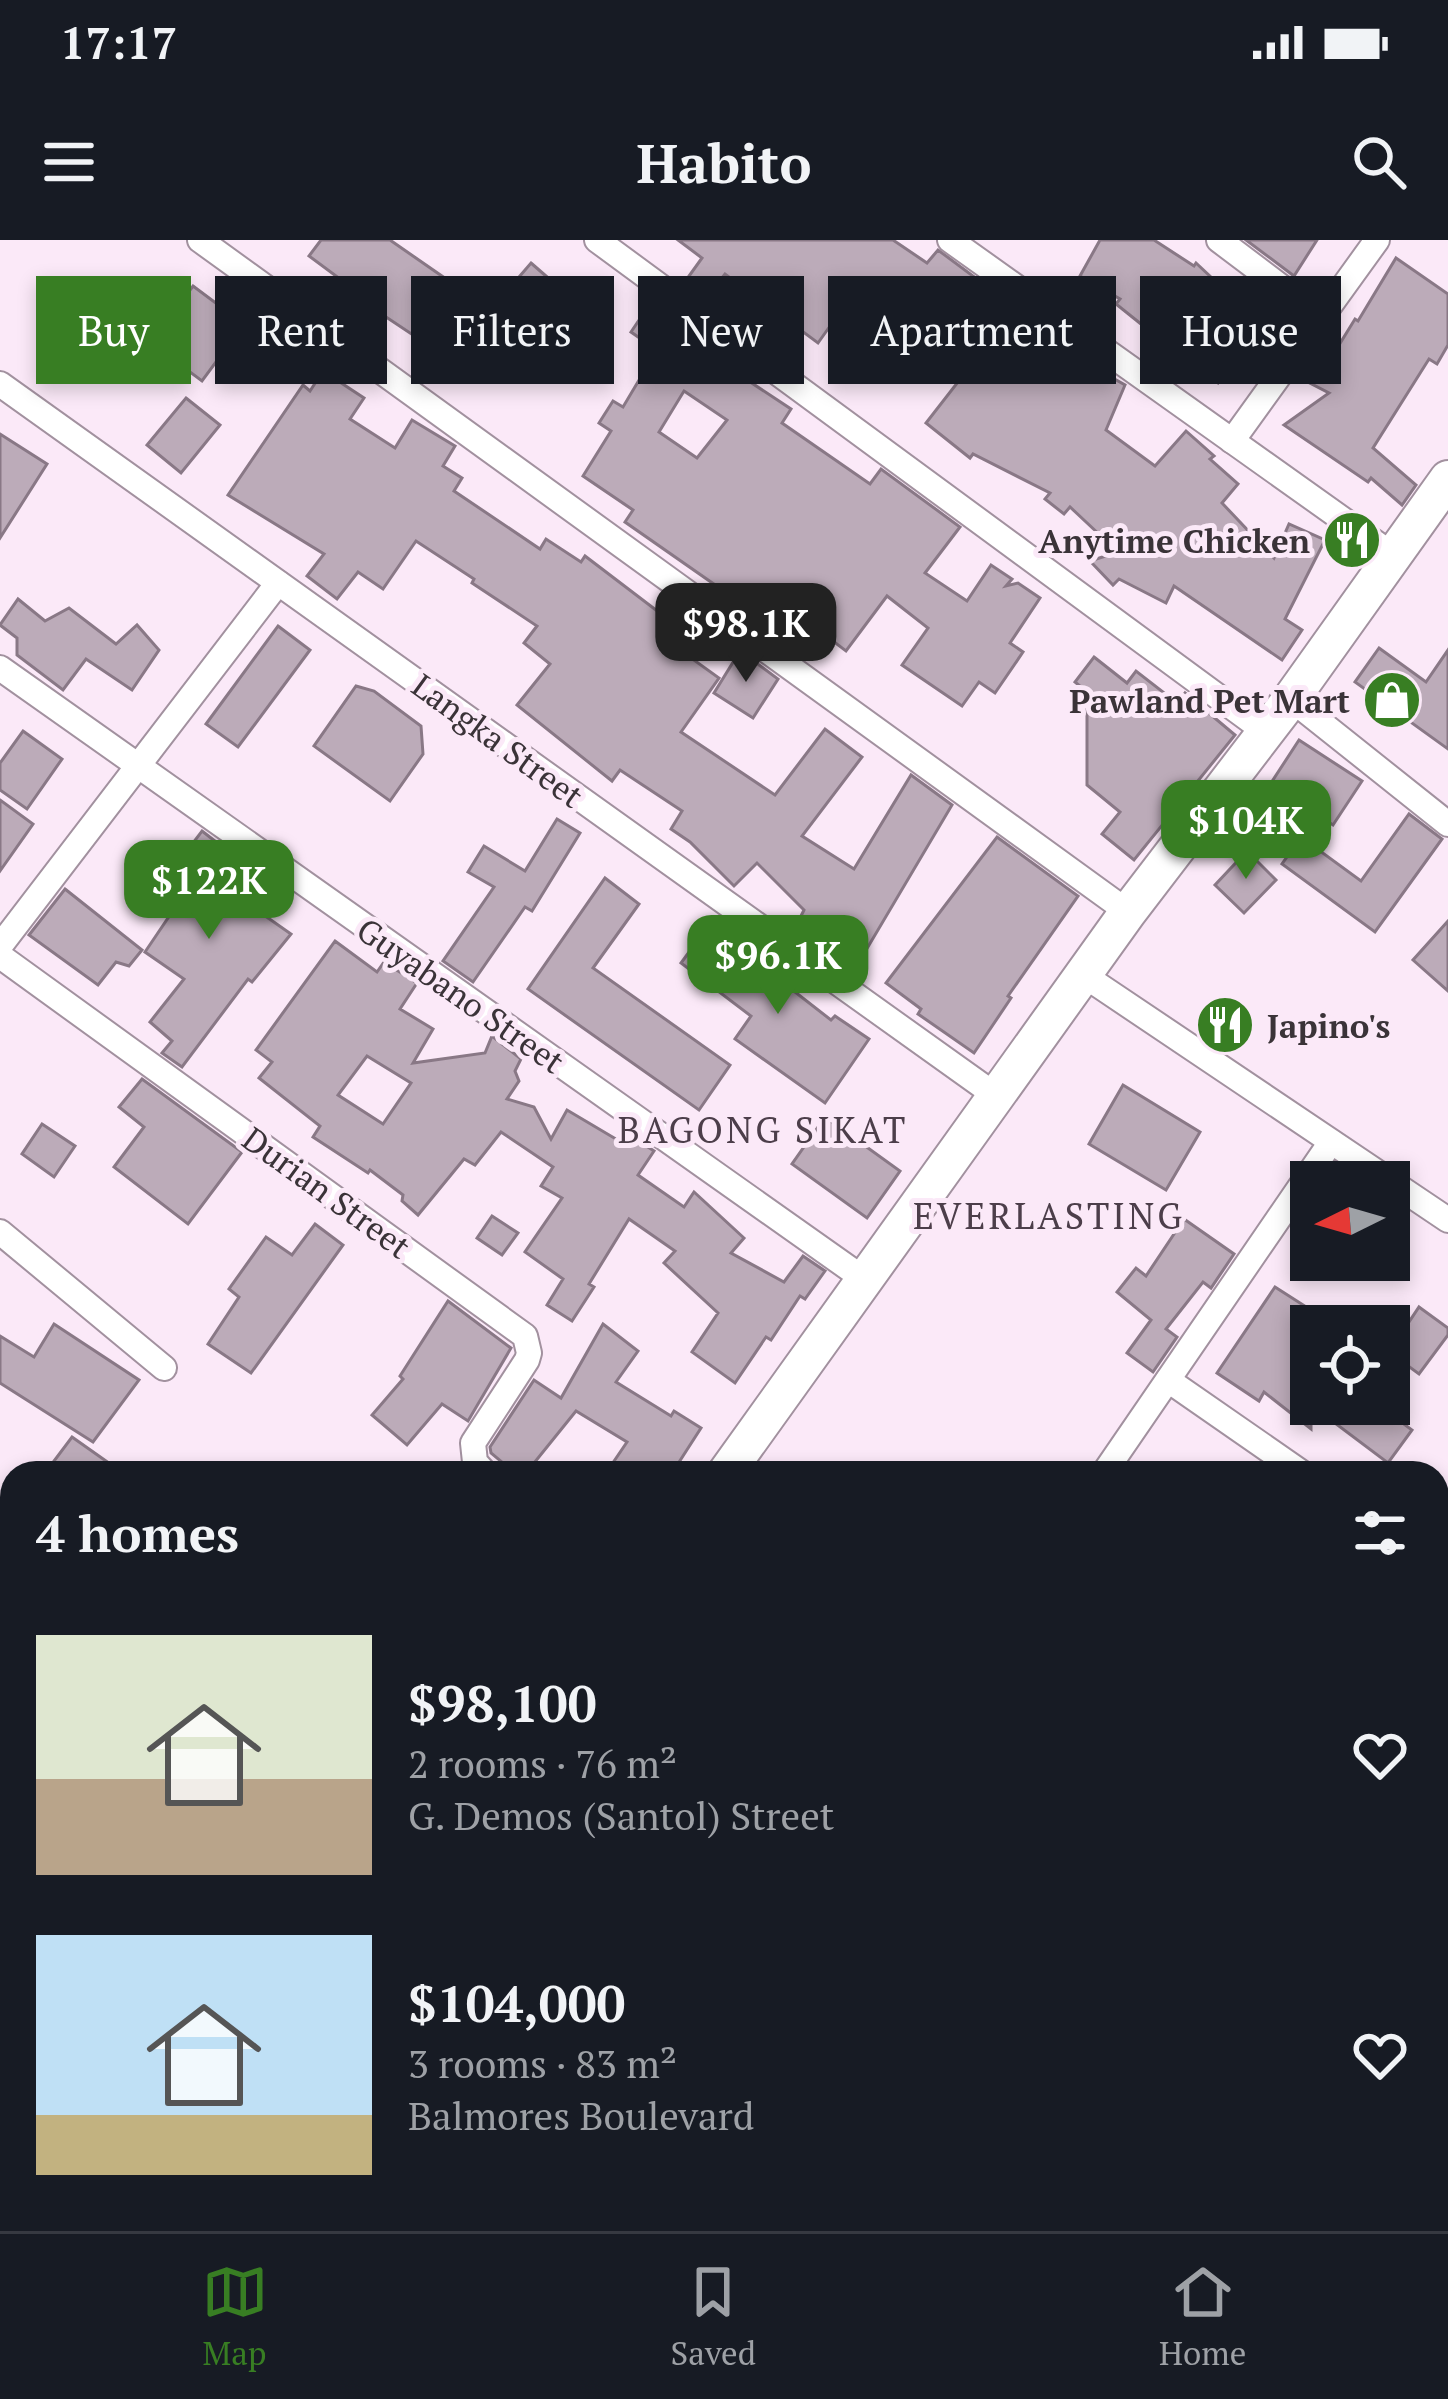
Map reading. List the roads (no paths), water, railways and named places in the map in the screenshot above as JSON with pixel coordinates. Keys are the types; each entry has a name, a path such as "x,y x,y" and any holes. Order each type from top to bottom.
{"main road":[{"path":"735,1461 1127,912 1291,699 1448,479"}],"street":[{"path":"200,240 1127,912"},
{"path":"597,240 1266,732"},
{"path":"950,240 1394,556"},
{"path":"1219,240 1267,276"},
{"path":"1341,290 1377,240"},
{"path":"1232,441 1273,384"},
{"name":"Langka Street","path":"0,385 995,1096"},
{"path":"0,946 278,583"},
{"name":"Guyabano Street","path":"0,668 864,1279"},
{"path":"1291,699 1448,824"},
{"name":"Durian Street","path":"0,956 525,1336 527,1360 473,1442 475,1461"},
{"path":"1082,974 1448,1220"},
{"path":"1112,1461 1331,1142"},
{"path":"0,1232 164,1368"},
{"path":"1168,1380 1285,1461"}],"place":[{"name":"Anytime Chicken","path":"1352,540"},
{"name":"Pawland Pet Mart","path":"1392,700"},
{"name":"Japino's","path":"1225,1025"}],"district":[{"name":"BAGONG SIKAT","path":"763,1129"},
{"name":"EVERLASTING","path":"1049,1215"}]}
